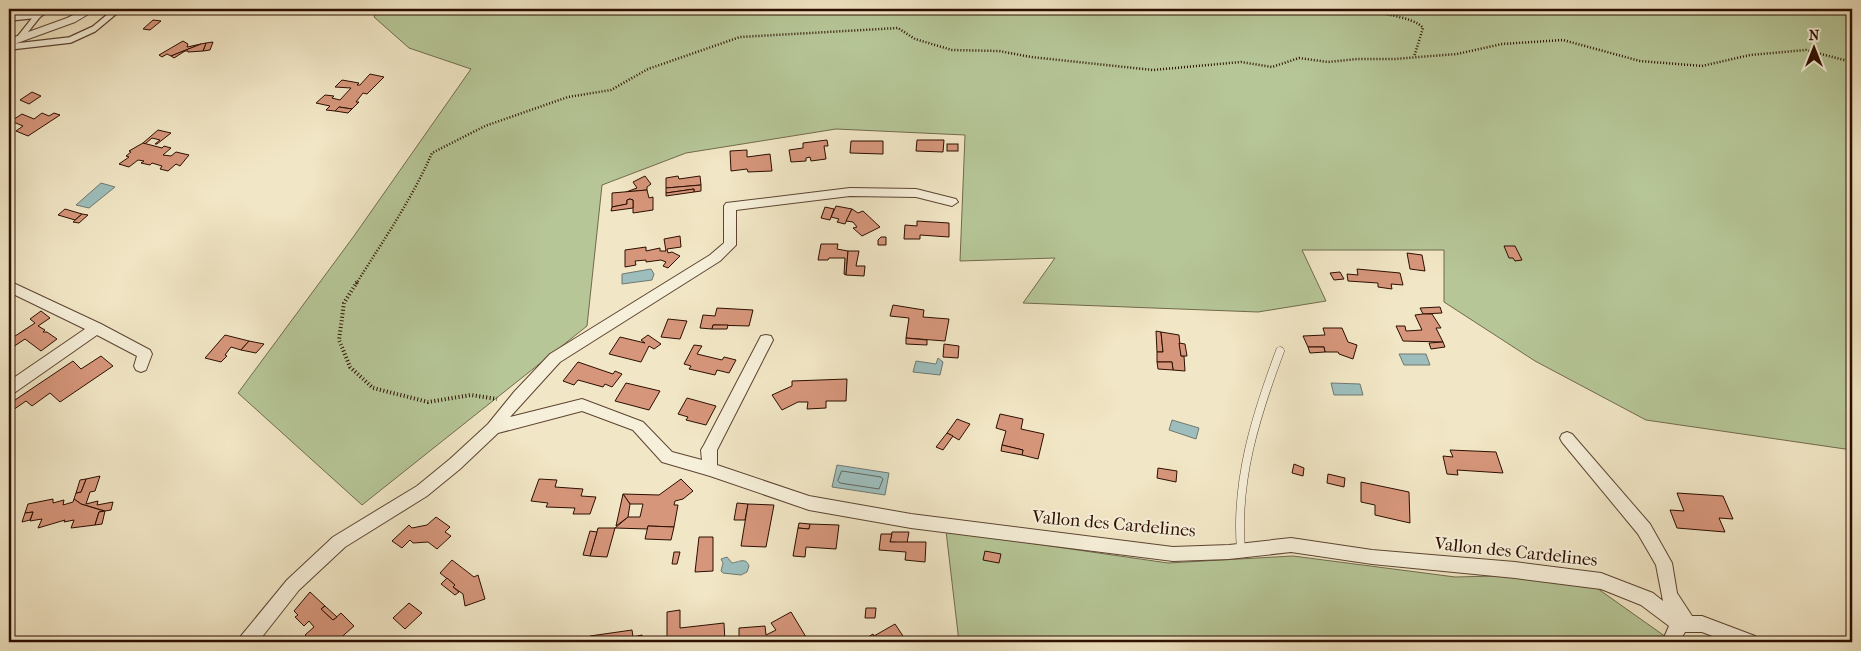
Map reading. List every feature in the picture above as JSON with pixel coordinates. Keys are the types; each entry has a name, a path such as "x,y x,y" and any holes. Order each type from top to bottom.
{"street":[{"path":"14,41 72,20 92,9"},
{"path":"247,642 293,585 339,542 422,491 493,428 555,358 715,258 730,245 730,206 850,192 916,193 952,202"},
{"path":"9,286 145,354 141,366"},
{"path":"9,389 96,328"},
{"path":"710,469 709,450 766,340"},
{"name":"Vallon des Cardelines","path":"493,428 582,405 638,426 667,457 710,469 808,503 911,521 1173,554 1291,545 1372,557 1516,570 1602,581 1647,599 1684,624"},
{"path":"1567,438 1644,529 1664,563 1669,596 1684,624"},
{"path":"1684,624 1702,624 1744,641"},
{"path":"1670,642 1684,624"}],"lane":[{"path":"14,41 38,15 47,9"},
{"path":"9,47 70,40 94,29 118,9"},
{"path":"9,18 38,15"},
{"path":"1240,550 1237,530 1241,490 1261,401 1280,351"}],"path":[{"path":"1355,9 1401,18 1421,25 1423,28 1414,57"},
{"path":"513,404 504,400 471,395 428,402 373,388 350,367 339,340 344,303 403,209 424,172 432,153 493,123 568,97 611,90 648,69 740,37 898,28 915,39 952,50 999,51 1031,57 1153,70 1241,62 1272,67 1299,58 1328,62 1357,59 1394,59 1457,54 1502,44 1563,40 1640,61 1702,66 1750,54 1806,50 1852,62"}],"green space":[{"path":"378,9 1852,9 1852,450 1646,420 1535,361 1444,302 1444,250 1302,250 1326,301 1258,312 1023,303 1055,258 960,261 965,135 836,129 686,153 602,185 587,326 362,505 238,393 354,236 471,69 409,48 374,17"},
{"path":"946,531 1168,563 1293,556 1455,577 1577,574 1666,637 1662,642 959,642"}],"water":[{"path":"101,183 115,187 89,208 76,205"},
{"path":"651,269 654,274 652,280 622,284 622,274"},
{"path":"1399,354 1426,354 1430,365 1404,365"},
{"path":"938,358 943,362 940,375 913,372 916,361 936,364"},
{"path":"1331,383 1360,384 1363,395 1334,395"},
{"path":"1172,420 1199,428 1196,439 1169,430"},
{"path":"837,465 889,473 885,495 832,487"},
{"path":"727,557 732,563 742,561 748,563 747,572 741,575 723,573 721,571 723,563 721,559"}],"building":[{"path":"153,20 161,21 150,30 143,29"},
{"path":"183,41 188,44 187,47 201,44 171,56 167,54 162,57 159,55"},
{"path":"213,42 210,50 203,51 206,43"},
{"path":"206,43 203,51 185,51 174,58 171,56 201,44"},
{"path":"370,74 384,77 367,94 363,93 356,102 359,102 352,109 339,107 335,111 326,110 330,106 316,103 325,95 334,96 332,98 340,100 351,88 335,87 342,80 359,83 357,85 360,85"},
{"path":"32,92 41,96 29,104 20,100"},
{"path":"339,107 352,109 348,113 335,111"},
{"path":"42,113 49,116 54,113 60,115 28,136 16,131 23,126 11,121 22,114 34,119"},
{"path":"158,130 171,133 157,144 155,144 160,140 152,138 145,144 143,143"},
{"path":"827,140 828,146 824,146 826,159 811,161 810,157 806,158 806,161 791,162 789,150 803,148 803,143"},
{"path":"917,140 944,140 943,152 916,151"},
{"path":"851,141 883,141 883,154 850,153"},
{"path":"143,143 162,148 164,146 171,148 163,155 171,156 176,152 189,155 180,166 176,164 168,171 160,169 162,166 152,163 150,165 141,163 144,161 138,160 129,167 119,164 129,157 126,156 131,152 129,151"},
{"path":"947,144 958,144 958,151 947,151"},
{"path":"747,150 747,157 770,154 772,171 748,172 747,169 731,171 730,151"},
{"path":"645,176 651,184 647,187 647,190 626,192 637,188 633,182"},
{"path":"678,176 679,179 700,176 701,185 666,188 666,178"},
{"path":"701,185 701,191 694,192 694,189 666,193 666,188"},
{"path":"694,189 694,192 666,196 666,193"},
{"path":"647,190 649,198 653,197 653,210 633,213 633,200 630,199 627,200 627,204 612,207 612,193"},
{"path":"627,200 633,200 633,208 611,211 612,207 627,204"},
{"path":"836,206 852,209 845,224 837,222 839,219 831,217"},
{"path":"825,207 834,209 830,220 821,218"},
{"path":"65,209 82,214 75,220 58,215"},
{"path":"852,209 858,213 863,211 880,227 862,236 853,228 857,227 853,222 846,221"},
{"path":"82,214 88,215 79,223 73,222"},
{"path":"917,221 949,223 949,237 920,235 920,239 904,239 905,225 917,226"},
{"path":"680,236 681,247 667,249 668,253 672,252 680,256 668,268 663,266 666,262 661,260 635,261 636,265 625,267 625,250 646,247 646,251 660,248 660,251 666,251 664,239"},
{"path":"881,237 886,237 886,245 878,245 878,240"},
{"path":"821,244 838,244 837,249 848,251 846,275 844,274 845,258 818,260"},
{"path":"1504,246 1515,246 1522,260 1515,261 1513,258 1509,258"},
{"path":"848,251 859,251 856,266 865,266 864,276 846,275"},
{"path":"1407,253 1422,255 1425,271 1410,269"},
{"path":"1357,269 1400,273 1403,285 1391,284 1392,289 1378,287 1378,283 1348,281 1347,274 1358,275"},
{"path":"1340,272 1344,279 1334,280 1330,273"},
{"path":"893,305 924,310 923,317 949,319 945,341 906,338 909,318 890,316"},
{"path":"1440,307 1442,313 1423,314 1420,308"},
{"path":"717,308 753,310 749,326 713,325 712,329 700,328 703,315 715,316"},
{"path":"41,311 50,318 38,326 45,330 43,332 47,332 57,339 41,351 25,339 10,349 9,340 35,323 30,319"},
{"path":"1432,314 1441,328 1436,328 1443,342 1403,341 1396,326 1405,326 1406,331 1422,330 1415,315"},
{"path":"668,319 687,321 680,339 661,337"},
{"path":"713,325 728,325 727,329 712,329"},
{"path":"1323,328 1342,328 1348,342 1357,345 1353,359 1338,352 1325,352 1324,347 1308,347 1303,336 1325,335"},
{"path":"1156,331 1161,332 1163,352 1157,352"},
{"path":"1161,332 1179,335 1185,371 1173,370 1172,362 1157,362 1157,352 1163,352"},
{"path":"225,335 249,341 241,350 231,347 225,355 227,356 221,362 205,358"},
{"path":"648,335 661,344 654,349 649,346 641,362 609,354 620,337 645,343 641,340"},
{"path":"906,338 927,340 927,345 906,344"},
{"path":"249,341 264,344 256,353 241,350"},
{"path":"1443,342 1445,347 1431,349 1429,343"},
{"path":"1179,343 1185,344 1187,356 1181,356"},
{"path":"944,344 959,346 958,358 943,357"},
{"path":"694,345 702,346 697,354 722,360 724,357 736,360 729,373 717,370 715,375 689,369 691,366 684,364"},
{"path":"1308,347 1324,347 1325,352 1310,353"},
{"path":"101,356 113,366 60,402 50,393 32,406 26,401 13,410 9,406 9,404 73,361 81,369"},
{"path":"578,362 613,374 615,371 622,374 612,387 605,384 603,387 578,380 574,385 563,381"},
{"path":"1157,362 1172,362 1173,370 1158,369"},
{"path":"847,379 846,401 826,401 826,408 807,409 808,402 798,402 782,410 772,395 792,386 792,381"},
{"path":"626,383 660,391 649,410 615,401"},
{"path":"687,398 716,406 706,425 686,420 688,417 678,414"},
{"path":"1000,414 1023,419 1021,429 1044,434 1038,459 1022,455 1023,450 1002,445 1006,431 996,428"},
{"path":"957,419 970,424 959,440 947,433"},
{"path":"947,433 953,436 943,450 936,447"},
{"path":"1002,445 1023,450 1022,455 1001,451"},
{"path":"1450,450 1496,452 1503,473 1457,470 1458,475 1447,474 1443,456 1453,457"},
{"path":"1294,464 1304,468 1303,476 1292,473"},
{"path":"1158,468 1177,471 1176,482 1157,478"},
{"path":"1328,474 1345,478 1344,487 1327,483"},
{"path":"100,476 95,491 90,492 86,504 98,501 97,505 113,502 111,510 105,511 81,504 74,499 76,493 81,492 86,479"},
{"path":"86,479 81,492 76,493 80,480"},
{"path":"539,479 557,480 555,487 583,489 581,496 596,497 590,514 573,514 575,508 546,507 548,503 531,501"},
{"path":"681,479 693,491 683,499 675,501 674,505 678,505 674,527 648,526 648,529 615,528 628,517 640,517 643,504 630,504 623,494 659,495"},
{"path":"1361,482 1409,492 1410,523 1375,515 1375,505 1361,502"},
{"path":"1677,493 1723,496 1733,519 1719,518 1725,532 1677,528 1670,510 1684,511"},
{"path":"623,494 630,504 628,517 616,526"},
{"path":"53,499 53,503 64,500 63,505 73,502 74,499 81,504 104,511 99,512 95,525 71,528 74,520 64,522 65,520 38,528 42,519 30,521 33,512 25,513 28,504"},
{"path":"737,503 748,504 745,520 734,520"},
{"path":"748,504 774,505 766,547 741,546"},
{"path":"105,511 102,524 95,525 99,512"},
{"path":"33,512 30,520 22,522 25,513"},
{"path":"436,517 450,527 445,532 451,536 437,549 428,542 413,543 410,540 402,548 392,541 409,525 412,528 427,525"},
{"path":"799,523 810,524 809,529 798,528"},
{"path":"810,524 839,525 836,549 806,547 805,557 793,556 798,528 809,529"},
{"path":"648,526 674,527 671,540 645,539"},
{"path":"598,528 615,528 607,557 590,556"},
{"path":"590,531 597,532 590,556 583,555"},
{"path":"892,532 909,532 907,543 890,542"},
{"path":"881,534 892,534 890,542 926,542 925,562 905,560 906,552 879,550"},
{"path":"699,537 713,537 713,571 695,572"},
{"path":"985,551 1001,554 999,563 983,560"},
{"path":"674,552 680,552 677,564 672,564"},
{"path":"452,560 474,577 478,575 485,599 465,606 463,594 453,587 455,585 440,573"},
{"path":"447,578 455,585 453,587 459,592 455,595 441,584"},
{"path":"310,592 325,606 321,609 333,620 341,613 354,626 336,642 312,642 305,635 314,627 309,621 304,626 295,617 298,615 294,611"},
{"path":"409,603 422,613 405,629 393,618"},
{"path":"325,606 337,617 333,620 321,609"},
{"path":"866,608 876,608 875,618 865,618"},
{"path":"680,610 680,628 724,623 725,642 667,642 667,612"},
{"path":"791,612 806,637 797,642 739,642 739,628 765,626 766,635 776,630 771,623"},
{"path":"895,624 907,642 864,642 863,640 873,634 874,636"},
{"path":"632,630 633,637 642,635 642,642 589,642 590,636"}]}
